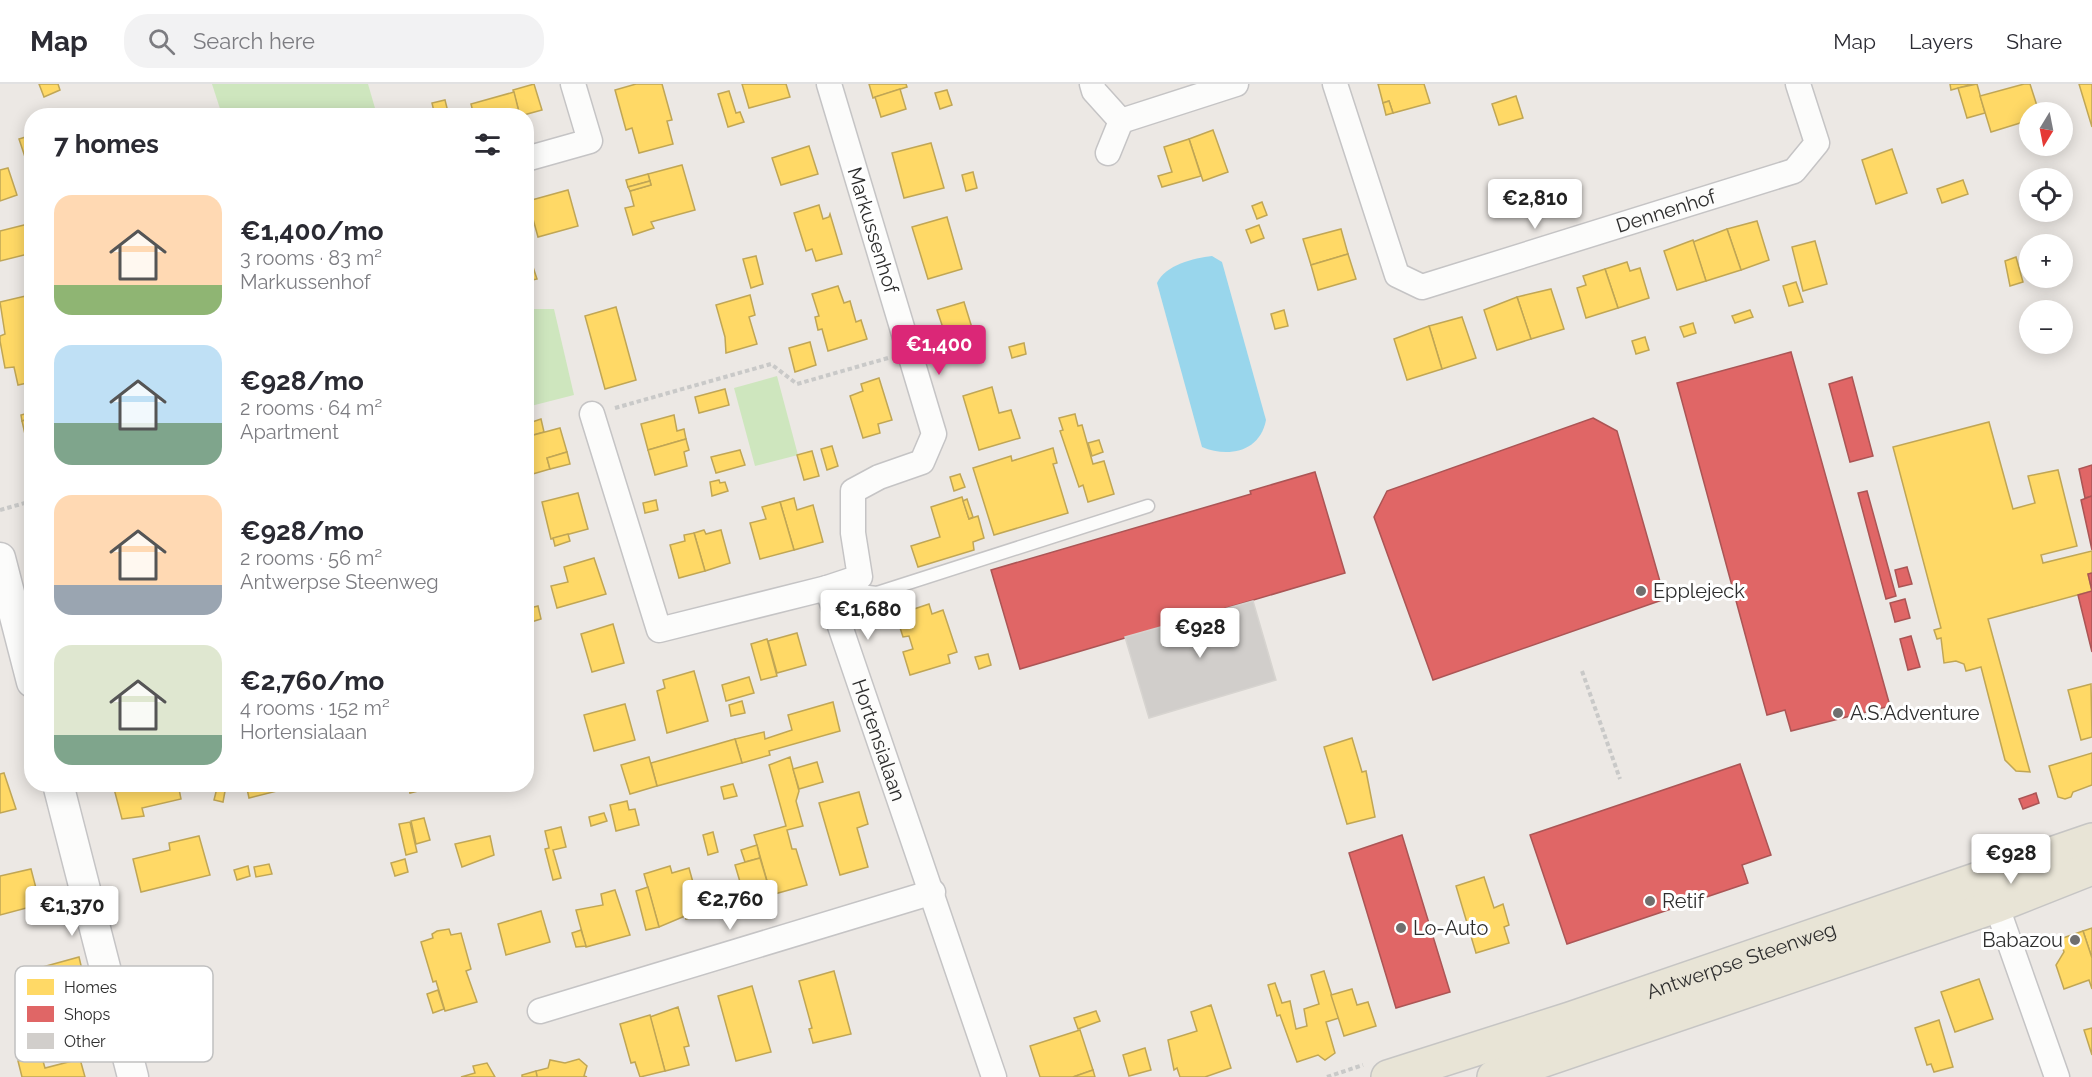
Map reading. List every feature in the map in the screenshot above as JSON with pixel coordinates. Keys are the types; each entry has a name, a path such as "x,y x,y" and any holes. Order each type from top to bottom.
{"main road":[{"name":"Antwerpse Steenweg","path":"1494,1077 1991,891 2092,840"},
{"name":"Antwerpse Steenweg","path":"1388,1077 1570,1018 1991,891 2092,868"}],"street":[{"path":"534,157 590,141 573,84"},
{"name":"Markussenhof","path":"827,588 860,577 853,533 853,491 879,477 922,462 934,434 829,84"},
{"path":"1092,84 1094,91 1121,122"},
{"path":"1108,153 1121,122 1236,84"},
{"name":"Dennenhof","path":"1335,84 1397,275 1422,287 1794,171 1817,143 1798,84"},
{"path":"592,414 659,630 827,588"},
{"path":"0,558 24,651"},
{"name":"Hortensialaan","path":"827,588 933,892 994,1077"},
{"path":"60,792 105,966"},
{"path":"1991,891 2057,1077"},
{"path":"540,1011 933,892"},
{"path":"129,1062 133,1077"}],"lane":[{"path":"827,588 877,593 1148,506"}],"path":[{"path":"592,414 771,364 797,384 909,352"},
{"path":"0,510 24,503"},
{"path":"1582,671 1620,779"}],"green space":[{"path":"212,84 368,84 375,108 220,108"},
{"path":"534,309 554,309 574,395 534,405"},
{"path":"777,376 798,455 755,466 734,388"}],"water":[{"path":"1212,256 1222,262 1266,420 1263,431 1250,446 1232,452 1202,447 1157,283 1166,271 1173,267"}],"building: Homes":[{"path":"39,84 58,84 60,90 44,97"},
{"path":"534,84 542,110 534,112 534,108 518,108 513,90"},
{"path":"636,84 662,84 672,120 667,121 673,144 639,153 632,128 626,130 615,90"},
{"path":"742,84 786,84 790,97 749,108"},
{"path":"869,84 906,84 907,87 873,98"},
{"path":"1378,84 1424,84 1430,103 1393,113 1389,101 1383,103"},
{"path":"1950,84 1973,84 1951,90"},
{"path":"1977,84 1985,113 1967,118 1958,88"},
{"path":"2030,84 2036,102 2019,102 2019,123 1991,132 1980,96"},
{"path":"2079,84 2092,84 2092,127"},
{"path":"900,89 906,109 881,117 875,97"},
{"path":"947,90 952,105 940,109 935,93"},
{"path":"729,91 736,113 740,112 744,122 728,127 718,94"},
{"path":"514,92 518,108 472,108 471,104"},
{"path":"1516,96 1523,118 1499,125 1492,104"},
{"path":"445,100 447,108 433,108 432,103"},
{"path":"1389,101 1393,113 1386,115 1383,103"},
{"path":"1213,130 1228,172 1203,181 1189,139"},
{"path":"24,137 24,154 19,139"},
{"path":"1189,139 1201,176 1162,187 1158,176 1172,172 1164,147"},
{"path":"931,143 944,188 904,198 892,153"},
{"path":"809,146 818,174 781,185 772,158"},
{"path":"1892,149 1907,193 1876,204 1862,160"},
{"path":"682,165 695,210 651,222 654,228 633,235 625,208 634,206 630,191 651,185 648,174"},
{"path":"8,168 17,195 0,201 0,170"},
{"path":"973,172 977,188 966,191 962,175"},
{"path":"648,174 650,181 628,187 626,180"},
{"path":"1963,180 1968,194 1942,203 1937,189"},
{"path":"650,181 651,185 630,191 628,187"},
{"path":"568,190 578,226 538,237 534,223 534,199"},
{"path":"1262,202 1267,215 1257,219 1252,206"},
{"path":"819,205 823,219 829,217 830,214 842,254 816,261 812,249 806,251 794,213"},
{"path":"947,217 962,269 928,279 912,227"},
{"path":"1757,221 1769,260 1741,270 1727,229"},
{"path":"24,225 24,255 0,261 0,231"},
{"path":"1259,225 1264,238 1251,243 1246,230"},
{"path":"1341,229 1348,254 1311,265 1303,239"},
{"path":"1727,229 1741,270 1706,281 1693,242"},
{"path":"1693,240 1706,281 1677,290 1664,251"},
{"path":"1815,241 1827,284 1803,291 1792,247"},
{"path":"1348,254 1356,279 1318,290 1311,265"},
{"path":"756,256 763,284 751,288 743,259"},
{"path":"2016,257 2019,283 2010,286 2005,261"},
{"path":"1627,262 1630,271 1640,268 1649,298 1618,308 1605,269"},
{"path":"1605,269 1618,308 1586,318 1577,288 1586,285 1583,276"},
{"path":"1796,282 1803,302 1789,306 1783,286"},
{"path":"838,286 844,303 850,301 856,322 861,320 867,339 828,351 822,329 818,330 815,317 819,316 812,294"},
{"path":"1551,289 1564,329 1531,339 1517,297"},
{"path":"750,295 755,315 749,317 757,344 726,353 725,337 716,305"},
{"path":"24,296 24,384 18,385 14,367 5,368 0,341 0,336 5,334 0,302"},
{"path":"1517,297 1531,339 1497,350 1484,310"},
{"path":"964,302 977,344 951,352 937,310"},
{"path":"616,307 636,380 605,389 585,316"},
{"path":"1284,310 1288,326 1275,329 1271,314"},
{"path":"1750,310 1753,317 1735,323 1732,316"},
{"path":"1462,317 1476,358 1442,369 1429,326"},
{"path":"1693,323 1696,333 1684,337 1680,327"},
{"path":"1429,326 1442,369 1407,380 1394,339"},
{"path":"1645,337 1649,350 1636,354 1632,341"},
{"path":"810,342 816,365 795,372 789,348"},
{"path":"1024,343 1026,354 1012,358 1009,347"},
{"path":"879,378 892,420 878,424 880,433 863,438 850,396 863,391 861,384"},
{"path":"992,387 999,413 1011,410 1020,438 979,450 963,396"},
{"path":"725,389 729,405 699,413 695,397"},
{"path":"1075,414 1078,426 1082,425 1093,464 1104,461 1114,494 1088,502 1083,485 1079,487 1060,431 1063,430 1059,418"},
{"path":"674,415 677,431 684,429 686,439 648,450 641,424"},
{"path":"541,419 544,432 534,435 534,421"},
{"path":"1989,422 2013,509 2035,503 2028,476 2058,470 2077,546 2041,555 2043,563 2092,551 2092,573 2088,574 2092,591 1988,619 2030,772 2016,771 2005,760 1981,667 1966,671 1964,664 1956,661 1944,663 1941,638 1937,639 1934,630 1941,628 1893,447"},
{"path":"560,428 567,452 547,458 550,469 534,474 534,435"},
{"path":"686,439 689,450 684,452 687,466 655,475 648,450"},
{"path":"1099,440 1103,452 1092,456 1088,443"},
{"path":"832,446 838,466 827,470 821,449"},
{"path":"1053,448 1057,463 1053,464 1068,513 994,535 973,468 1011,456 1012,461"},
{"path":"740,450 745,465 716,473 711,457"},
{"path":"812,451 819,476 804,480 797,455"},
{"path":"567,452 570,464 550,469 547,458"},
{"path":"960,474 965,487 954,491 950,477"},
{"path":"719,480 720,483 725,482 728,491 712,496 710,482"},
{"path":"578,493 588,529 551,539 542,502"},
{"path":"962,497 969,519 978,516 984,538 973,542 974,550 918,567 911,546 940,537 931,507"},
{"path":"794,498 797,510 813,505 823,542 794,550 780,502"},
{"path":"967,499 973,517 969,519 963,501"},
{"path":"656,500 658,510 645,513 643,503"},
{"path":"780,502 794,550 760,559 750,523 766,519 762,507"},
{"path":"704,530 706,534 721,530 730,563 705,571 694,533"},
{"path":"694,533 705,571 679,578 670,545 685,541 684,535"},
{"path":"568,534 570,541 555,546 553,538"},
{"path":"594,558 606,594 557,608 551,586 568,582 564,567"},
{"path":"929,604 932,614 943,610 957,652 948,655 950,663 910,675 903,652 913,649 909,636 903,637 896,615"},
{"path":"538,606 541,619 534,621 534,607"},
{"path":"613,624 624,663 592,672 581,634"},
{"path":"797,633 806,665 777,673 768,641"},
{"path":"767,639 777,676 761,680 751,644"},
{"path":"988,654 991,665 979,669 975,657"},
{"path":"694,671 708,721 667,733 657,691 665,688 663,680"},
{"path":"749,677 754,693 726,701 722,685"},
{"path":"2091,684 2092,737 2081,740 2068,690"},
{"path":"742,701 745,713 731,716 729,705"},
{"path":"833,702 840,731 769,751 770,755 742,763 735,739 764,732 765,739 792,730 788,715"},
{"path":"625,704 635,740 594,751 584,715"},
{"path":"1352,738 1362,772 1366,771 1375,817 1347,824 1324,747"},
{"path":"735,739 742,763 657,786 651,763"},
{"path":"2092,753 2092,785 2073,792 2071,797 2065,799 2058,797 2049,766"},
{"path":"649,757 657,786 630,794 621,765"},
{"path":"790,757 799,791 796,801 803,826 787,830 792,849 796,849 807,885 771,895 754,835 786,826 769,765"},
{"path":"817,762 823,782 799,789 793,769"},
{"path":"4,773 16,809 0,813 0,774"},
{"path":"733,784 737,796 724,799 721,787"},
{"path":"115,792 180,792 181,799 142,808 144,816 122,819"},
{"path":"216,792 225,792 223,802 214,800"},
{"path":"248,792 273,792 249,798"},
{"path":"859,792 868,824 857,828 868,867 840,875 819,803"},
{"path":"627,801 629,810 635,809 639,825 616,831 610,805"},
{"path":"604,813 607,821 591,826 589,817"},
{"path":"424,818 430,840 416,844 411,821"},
{"path":"410,822 417,852 406,855 399,824"},
{"path":"561,827 566,847 553,850 561,878 553,880 545,849 549,848 545,831"},
{"path":"713,832 718,852 708,855 703,835"},
{"path":"199,836 210,875 141,892 133,859 170,850 169,843"},
{"path":"490,836 494,855 462,867 455,844"},
{"path":"757,845 760,858 745,862 741,850"},
{"path":"760,858 771,895 746,902 735,865"},
{"path":"405,859 408,872 395,876 391,863"},
{"path":"269,864 272,874 256,877 254,867"},
{"path":"248,866 250,876 237,880 234,870"},
{"path":"670,866 672,873 689,868 702,915 686,919 685,916 659,927 644,874"},
{"path":"31,869 37,892 31,894 34,906 0,915 0,876"},
{"path":"1484,877 1494,908 1503,904 1509,925 1504,927 1509,943 1476,953 1456,886"},
{"path":"648,887 659,927 646,930 636,891"},
{"path":"615,890 630,935 586,947 576,910 603,905 601,894"},
{"path":"541,911 550,942 506,955 498,924"},
{"path":"2092,928 2092,958 2083,931"},
{"path":"449,929 451,935 461,933 471,969 466,971 477,1002 445,1011 436,981 433,982 421,942 433,938 432,934 437,931"},
{"path":"581,930 586,946 576,947 572,933"},
{"path":"2083,931 2092,958 2092,989 2089,980 2064,989 2056,965 2064,952 2060,939"},
{"path":"79,957 81,966 46,966"},
{"path":"834,971 851,1034 813,1043 809,1029 812,1028 799,981"},
{"path":"1324,971 1339,1018 1326,1022 1335,1053 1325,1060 1318,1055 1297,1062 1280,1015 1277,1016 1268,985 1275,983 1282,1003 1290,1001 1296,1029 1307,1026 1304,1009 1319,1004 1311,975"},
{"path":"1979,979 1993,1019 1955,1032 1941,992"},
{"path":"752,986 771,1052 736,1061 718,996"},
{"path":"1352,989 1357,1005 1368,1002 1376,1026 1344,1036 1331,995"},
{"path":"438,990 444,1009 433,1013 427,994"},
{"path":"1211,1005 1231,1068 1205,1077 1180,1077 1177,1068 1174,1070 1168,1040 1197,1031 1191,1012"},
{"path":"678,1007 689,1046 684,1047 689,1065 665,1071 650,1017"},
{"path":"1096,1011 1100,1021 1078,1029 1074,1018"},
{"path":"650,1015 665,1071 640,1077 635,1062 631,1063 620,1024"},
{"path":"1939,1020 1953,1067 1934,1072 1931,1064 1927,1065 1915,1028"},
{"path":"2092,1028 2092,1055 2084,1030"},
{"path":"1080,1030 1093,1070 1073,1077 1040,1077 1030,1046"},
{"path":"1145,1048 1151,1070 1129,1076 1123,1055"},
{"path":"579,1059 587,1066 584,1076 587,1077 537,1077 536,1071 548,1068 550,1060 565,1063"},
{"path":"18,1062 43,1062 45,1068 68,1062 81,1062 85,1077 22,1077"},
{"path":"487,1063 495,1077 461,1077 475,1073 473,1066"},
{"path":"1093,1070 1095,1077 1073,1077"},
{"path":"536,1071 537,1077 522,1077 522,1075"}],"building: Shops":[{"path":"1791,352 1890,706 1791,731 1785,710 1767,715 1677,383"},
{"path":"1852,377 1873,456 1850,462 1829,384"},
{"path":"1593,418 1617,431 1665,599 1433,680 1374,517 1387,491"},
{"path":"2092,465 2092,496 2085,498 2079,469"},
{"path":"1315,472 1345,573 1020,669 991,570 1251,494 1250,491"},
{"path":"1867,491 1896,596 1886,599 1858,493"},
{"path":"2092,496 2092,550 2081,500"},
{"path":"1907,567 1912,584 1899,587 1895,570"},
{"path":"2092,573 2092,591 2088,574"},
{"path":"2092,591 2092,652 2078,595"},
{"path":"1905,599 1910,618 1895,622 1890,603"},
{"path":"1911,636 1920,667 1908,670 1900,639"},
{"path":"1740,764 1771,855 1742,865 1748,883 1567,944 1530,835"},
{"path":"2036,793 2039,803 2023,809 2019,799"},
{"name":"Lo-Auto","path":"1402,835 1450,992 1396,1008 1349,853"}],"building: Other":[{"path":"1253,601 1276,680 1149,718 1125,637"}],"place":[{"name":"Epplejeck","path":"1641,591"},
{"name":"A.S.Adventure","path":"1838,713"},
{"name":"Retif","path":"1650,901"},
{"name":"Lo-Auto","path":"1401,928"},
{"name":"Babazou","path":"2075,940"}]}
